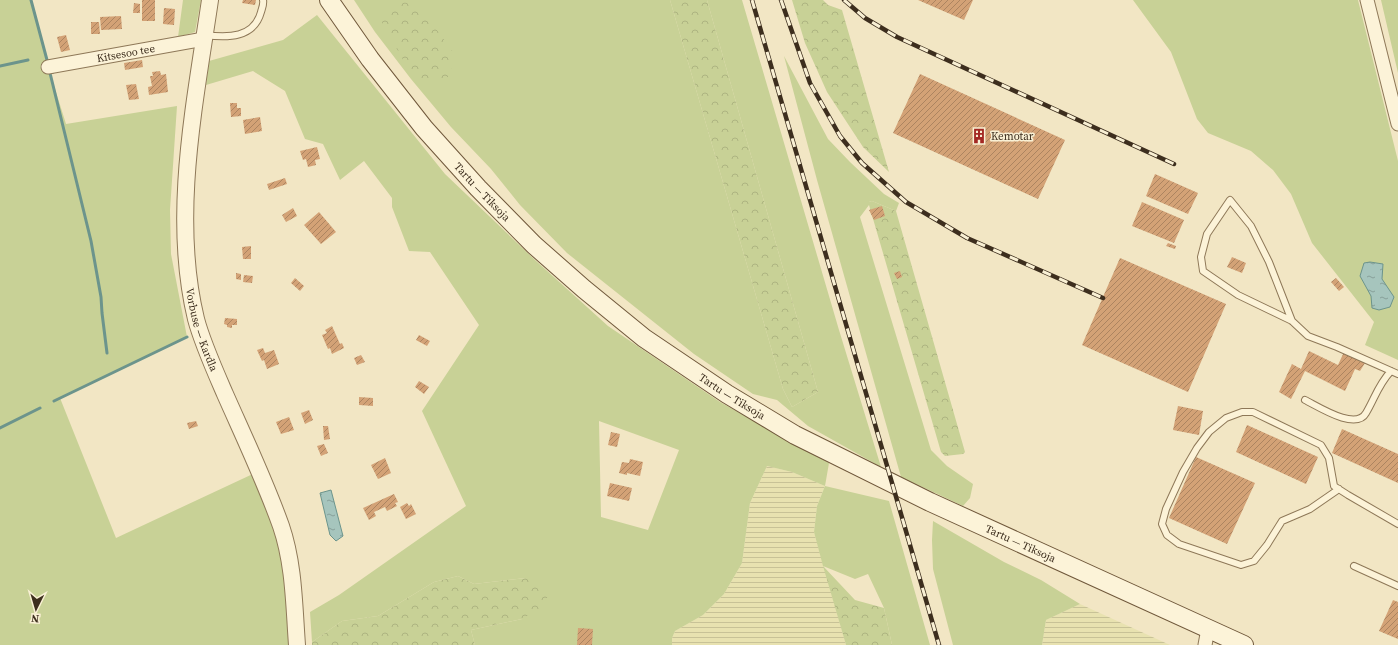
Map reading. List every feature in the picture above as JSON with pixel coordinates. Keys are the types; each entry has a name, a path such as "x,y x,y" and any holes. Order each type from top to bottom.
{"main road":[{"name":"Tartu — Tiksoja","path":"329,0 370,60 409,110 478,188 534,245 584,289 644,338 727,394 795,435 1206,637 1244,645"}],"street":[{"name":"Vorbuse — Kardla","path":"210,0 188,168 185,214 189,283 197,320 215,371 264,482 281,528 292,571 297,645"},
{"path":"1367,0 1398,124"},
{"name":"Kitsesoo tee","path":"48,67 204,37"}],"lane":[{"path":"204,37 223,38 249,31 259,21 264,3 263,0"},
{"path":"1292,321 1269,262 1251,226 1230,200 1207,234 1201,256 1203,271 1238,295 1292,321 1308,336 1398,374"},
{"path":"1305,400 1351,421 1360,420 1365,415 1382,381 1391,371"},
{"path":"1339,490 1310,508 1282,521 1267,545 1254,561 1241,565 1179,544 1167,535 1162,524 1166,509 1182,472 1197,448 1209,432 1226,418 1242,412 1253,412 1321,445 1329,458 1334,486 1398,524"},
{"path":"1354,566 1398,586"}],"shaded area":[{"path":"767,466 792,472 825,486 817,506 814,532 846,645 672,645 672,638 675,631 703,615 724,594 742,563 750,503"},
{"path":"1080,604 1170,645 1042,645 1046,620"}],"green space":[{"path":"0,0 31,0 50,73 66,124 177,106 170,210 171,254 187,337 60,398 116,538 259,471 281,528 297,645 0,645"},
{"path":"183,0 201,0 195,32 178,37"},
{"path":"354,0 670,0 783,389 792,407 818,392 707,0 742,0 881,467 808,426 777,400 753,394 694,354 567,253 520,205 491,169 451,127 411,79 375,32"},
{"path":"670,0 707,0 818,392 792,407 783,389"},
{"path":"792,0 823,0 828,5 842,10 889,172 863,147 827,92 805,43"},
{"path":"1133,0 1358,0 1398,161 1398,360 1365,345 1374,322 1312,243 1291,194 1273,170 1251,151 1208,133 1197,119 1171,52"},
{"path":"1381,0 1398,0 1398,73"},
{"path":"398,2 417,3 456,56 448,77 426,81 411,74 379,17"},
{"path":"317,15 445,174 535,260 608,326 720,402 829,463 825,486 792,472 767,466 750,503 742,563 724,594 703,615 675,631 672,638 672,645 475,645 471,630 522,619 526,578 474,584 458,576 434,582 378,616 342,621 312,642 310,612 339,595 466,506 422,411 479,325 430,252 409,251 392,207 392,198 364,161 340,180 323,144 305,139 285,91 253,71 206,85 209,61 283,40","holes":["599,421 679,450 648,530 601,517"]},
{"path":"784,56 828,139 884,194 899,203 896,211 872,201 869,202 869,205 860,217 931,450 947,466 973,484 970,498 963,506 901,477 817,180"},
{"path":"872,201 896,211 965,452 963,454 945,456 941,452 869,205 869,202"},
{"path":"825,486 889,501 930,645 892,645 884,608 868,574 855,579 823,566 814,532 817,506"},
{"path":"933,521 1004,562 1041,580 1080,604 1046,620 1042,645 953,645 933,569"},
{"path":"823,566 855,600 884,608 892,645 846,645"},
{"path":"458,576 474,584 526,578 549,593 544,606 522,619 471,630 475,645 312,645 312,642 342,621 378,616 434,582"}],"water":[{"path":"1370,262 1383,264 1382,279 1394,297 1390,307 1379,310 1372,308 1371,296 1360,276 1364,263"},
{"path":"331,490 343,536 336,541 330,535 320,493"}],"building":[{"path":"142,0 155,0 155,21 142,21"},
{"path":"243,0 256,0 255,5 242,3"},
{"path":"918,0 973,0 964,20"},
{"path":"134,3 140,4 140,13 133,13"},
{"path":"164,8 175,9 174,25 163,24"},
{"path":"121,16 122,29 101,30 100,17"},
{"path":"91,22 99,22 100,34 91,34"},
{"path":"66,35 70,50 61,52 57,37"},
{"path":"142,60 143,67 125,70 124,63"},
{"path":"160,71 161,75 166,74 168,92 149,95 148,87 152,86 150,76 153,76 152,72"},
{"name":"Kemotar","path":"920,74 1065,140 1038,199 893,133"},
{"path":"136,84 139,99 129,100 126,85"},
{"path":"230,103 237,103 237,108 241,108 241,116 231,117"},
{"path":"260,117 262,131 245,134 243,120"},
{"path":"317,147 320,159 315,160 316,165 308,167 306,159 303,160 300,151"},
{"path":"1155,174 1198,193 1188,214 1146,196"},
{"path":"285,178 287,184 269,190 267,184"},
{"path":"1142,202 1184,220 1174,243 1132,226"},
{"path":"882,206 885,216 874,220 869,210"},
{"path":"293,208 297,216 286,222 282,215"},
{"path":"319,212 336,232 321,244 304,225"},
{"path":"1168,243 1176,246 1175,249 1166,246"},
{"path":"251,246 251,259 243,259 242,247"},
{"path":"1232,257 1246,263 1242,273 1227,267"},
{"path":"1120,258 1226,304 1188,392 1082,345"},
{"path":"900,271 902,277 897,279 894,273"},
{"path":"236,273 241,274 241,280 236,279"},
{"path":"244,275 253,276 252,283 243,282"},
{"path":"295,278 304,286 300,291 291,283"},
{"path":"1336,278 1344,287 1339,291 1331,282"},
{"path":"225,318 237,319 237,325 232,325 232,328 227,327 227,325 224,324"},
{"path":"332,326 340,344 342,343 344,348 332,354 330,348 328,349 322,335 327,333 325,330"},
{"path":"419,335 430,341 427,346 416,340"},
{"path":"263,348 265,353 274,350 279,364 267,369 264,360 262,361 257,350"},
{"path":"1309,351 1338,365 1344,352 1365,363 1360,371 1355,369 1345,391 1305,371 1291,399 1279,392 1292,364 1301,369"},
{"path":"361,355 365,362 357,365 354,358"},
{"path":"419,381 429,387 424,394 415,387"},
{"path":"359,397 373,398 373,406 359,405"},
{"path":"1178,406 1203,411 1199,435 1173,430"},
{"path":"309,410 313,420 305,424 301,413"},
{"path":"289,417 294,430 281,434 276,422"},
{"path":"196,421 198,426 189,429 187,423"},
{"path":"1247,425 1318,457 1306,484 1236,452"},
{"path":"323,426 328,426 330,439 324,440"},
{"path":"1342,429 1398,454 1398,483 1332,453"},
{"path":"611,432 620,434 617,447 608,445"},
{"path":"324,444 328,453 321,456 317,446"},
{"path":"1196,457 1255,483 1227,544 1169,518"},
{"path":"385,458 391,473 378,479 371,465"},
{"path":"630,459 643,462 640,476 619,473 622,462 629,463"},
{"path":"610,483 632,488 629,501 607,496"},
{"path":"394,494 398,502 395,503 397,506 387,511 385,507 374,512 376,516 369,520 363,508"},
{"path":"407,503 409,506 411,504 416,514 406,519 400,507"},
{"path":"1393,600 1398,602 1398,639 1379,631"},
{"path":"578,628 593,629 592,645 577,645"}],"waterway":[{"path":"31,0 47,60"},
{"path":"0,66 28,60"},
{"path":"53,72 50,73 91,241 101,297 107,353"},
{"path":"54,401 187,337"},
{"path":"0,428 40,408"}],"railway":[{"path":"752,0 939,645"},
{"path":"781,0 810,83 840,136 862,163 906,202 967,238 1103,298"},
{"path":"844,0 865,18 897,37 1174,164"}],"place":[{"name":"Kemotar","path":"979,136"}]}
